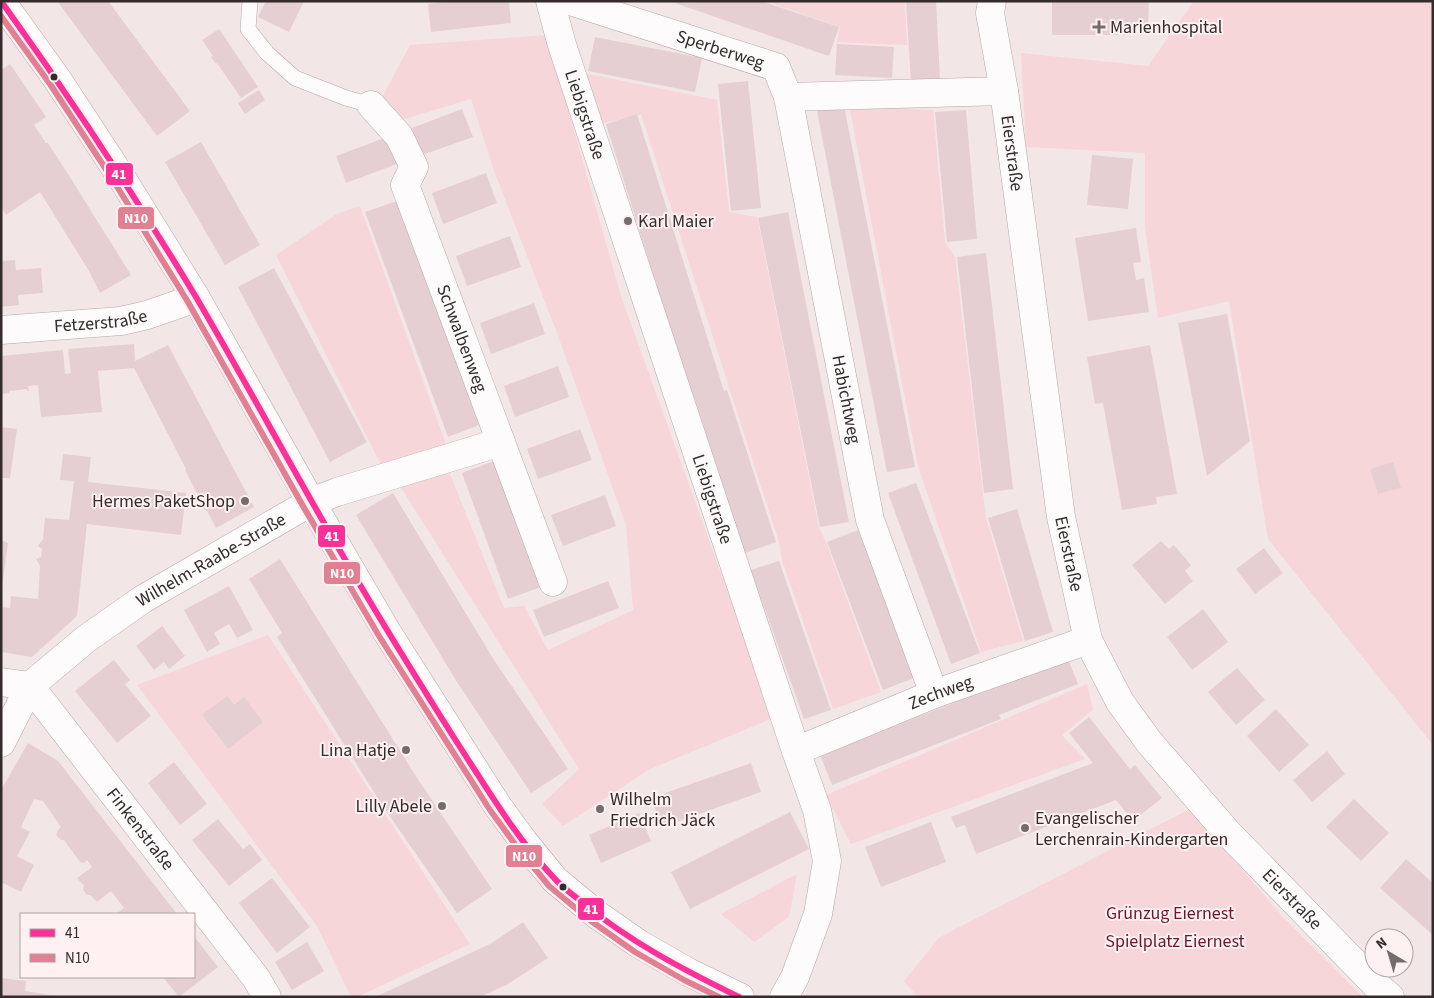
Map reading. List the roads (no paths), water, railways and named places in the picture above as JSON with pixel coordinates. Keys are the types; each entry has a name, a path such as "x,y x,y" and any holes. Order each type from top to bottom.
{"street":[{"name":"Liebigstraße","path":"550,1 562,45 796,752 817,810 826,861 818,914 795,977 784,997"},
{"name":"Sperberweg","path":"570,1 776,67 788,97"},
{"name":"Eierstraße","path":"992,1 990,13 1004,92 1061,517 1088,640 1120,702 1149,742 1228,833 1378,993"},
{"path":"1,2 88,126 196,298 387,632 497,805 524,842 556,880 596,914 639,944 688,972 740,997"},
{"path":"788,97 1004,92"},
{"name":"Habichtweg","path":"788,97 870,520 934,694"},
{"name":"Schwalbenweg","path":"371,105 399,136 414,167 405,185 553,582"},
{"name":"Fetzerstraße","path":"1,330 121,320 147,315 196,298"},
{"name":"Wilhelm-Raabe-Straße","path":"1,743 30,686 86,639 143,599 311,502 337,492 501,442"},
{"name":"Zechweg","path":"796,752 934,694 1088,640"},
{"path":"1,682 30,686"},
{"name":"Finkenstraße","path":"30,686 256,978 267,997"}],"lane":[{"path":"250,1 248,29 267,53 295,78 346,98 371,105"}],"place":[{"name":"Marienhospital","path":"1099,27"},
{"name":"Karl Maier","path":"628,221"},
{"name":"Hermes PaketShop","path":"245,501"},
{"name":"Lina Hatje","path":"406,750"},
{"name":"Lilly Abele","path":"442,806"},
{"name":"Wilhelm Friedrich Jäck","path":"600,809"},
{"name":"Evangelischer Lerchenrain-Kindergarten","path":"1025,828"}],"park label":[{"name":"Grünzug Eiernest","path":"1170,913"},
{"name":"Spielplatz Eiernest","path":"1175,941"}]}
